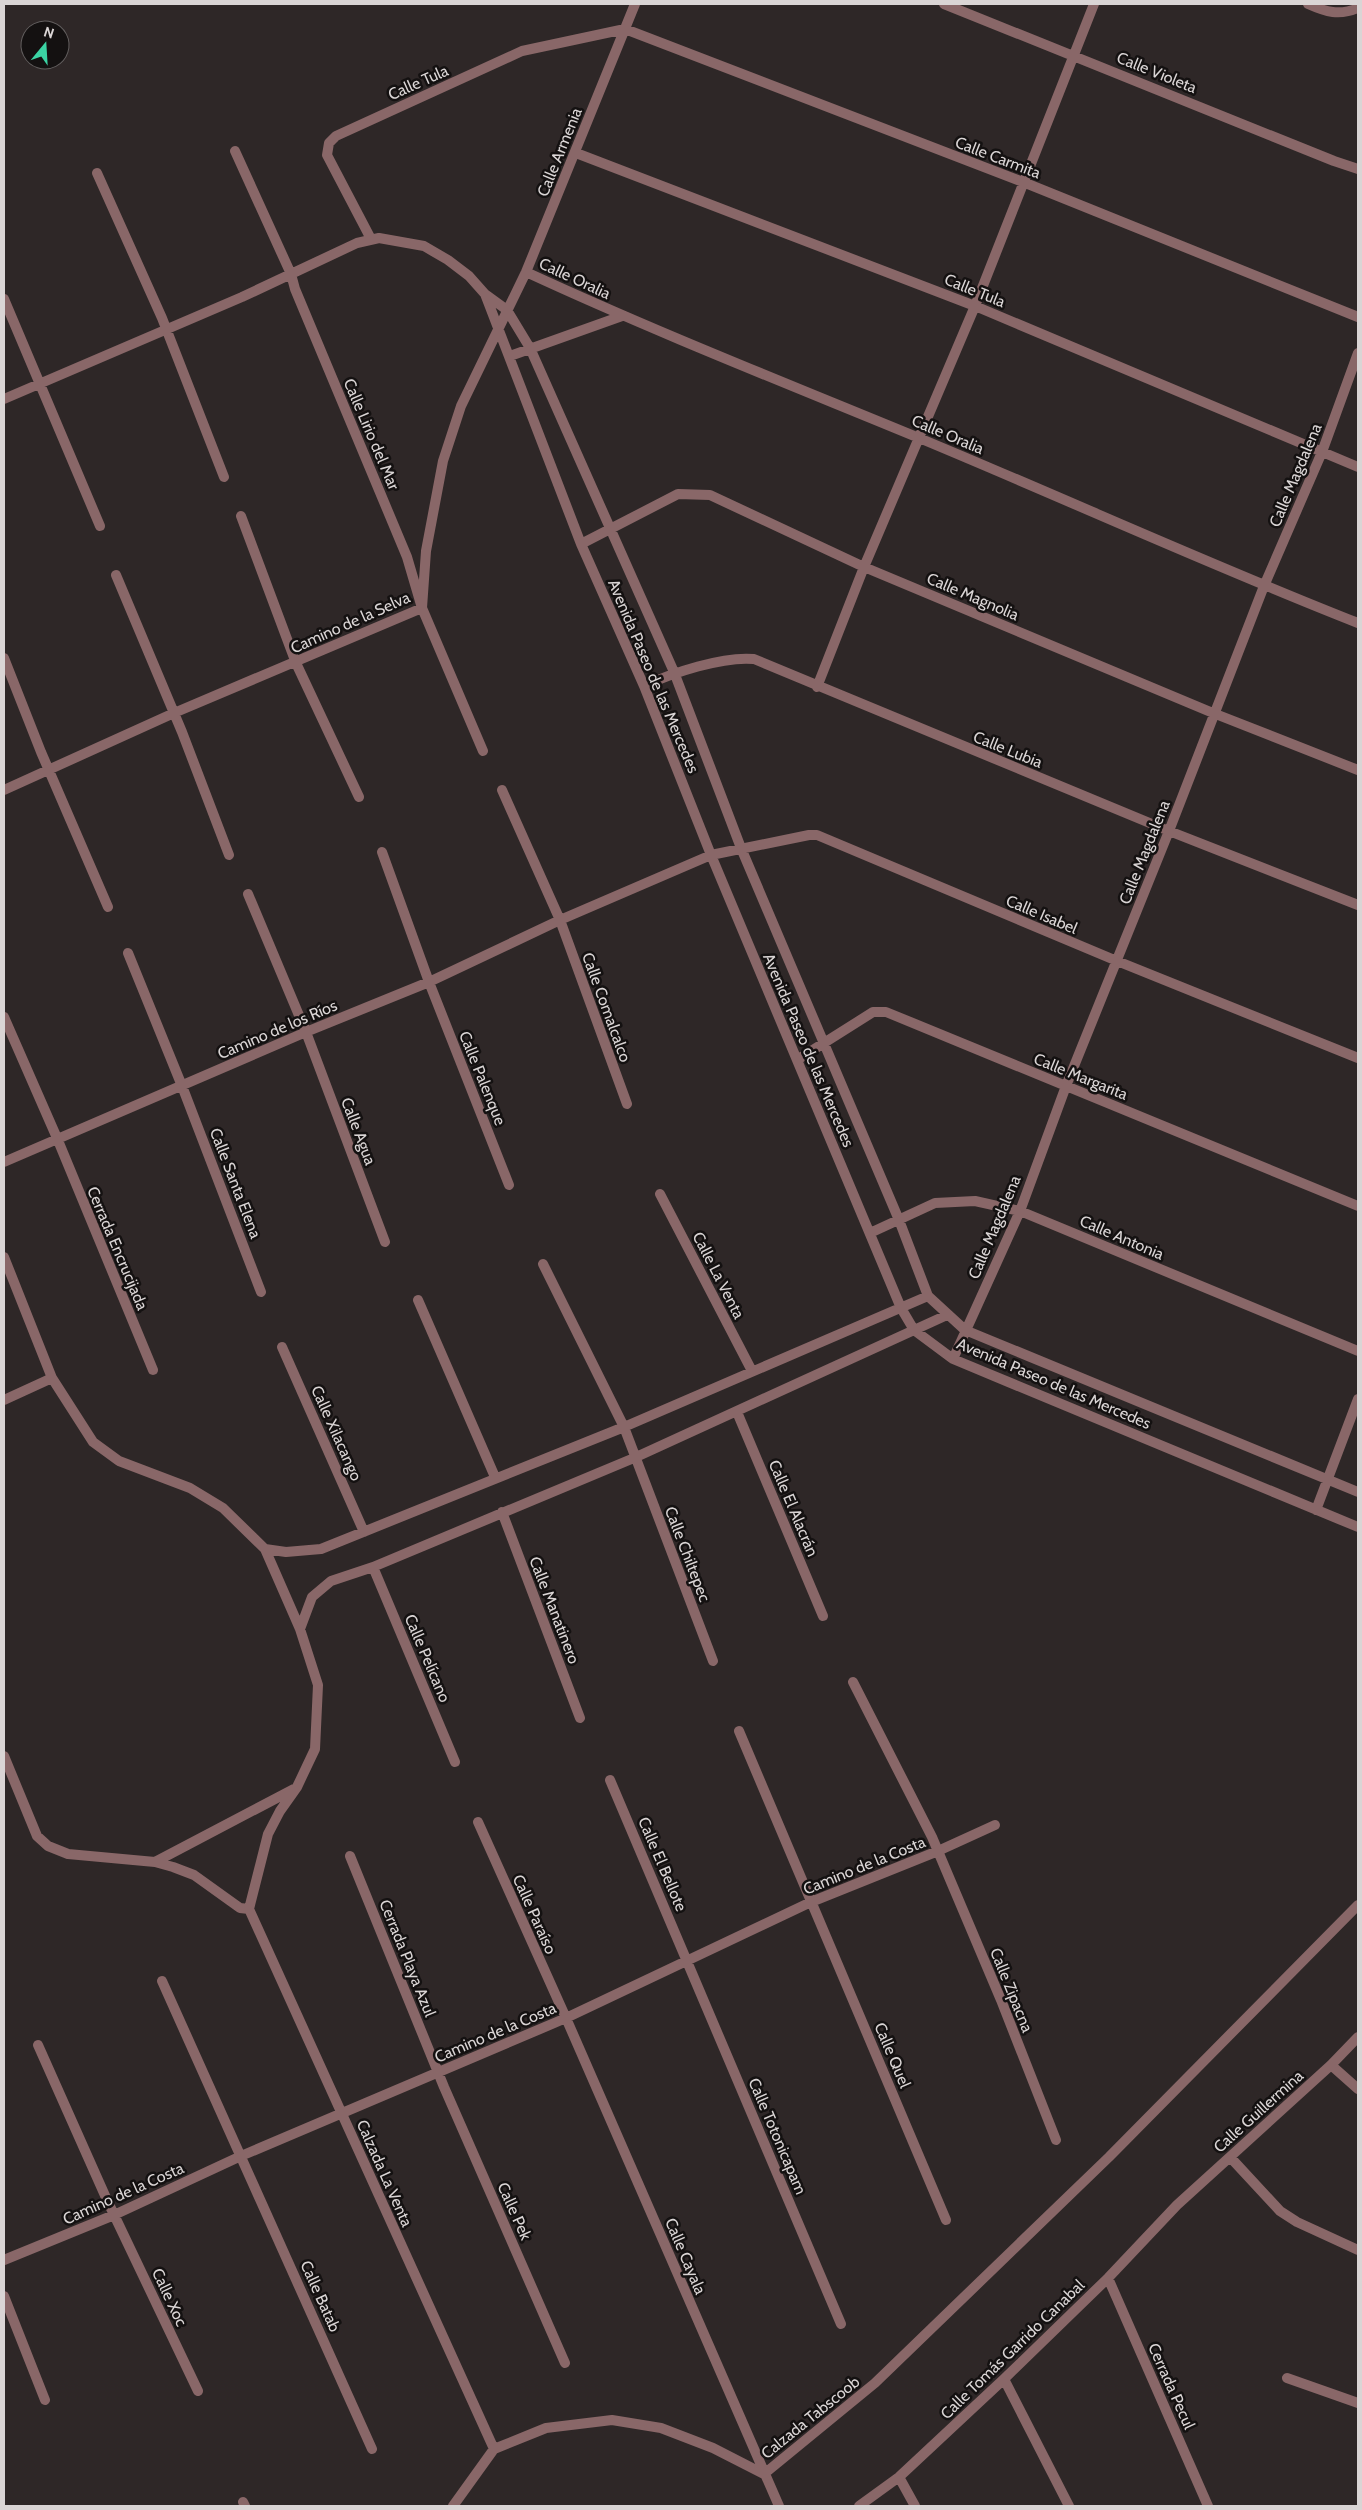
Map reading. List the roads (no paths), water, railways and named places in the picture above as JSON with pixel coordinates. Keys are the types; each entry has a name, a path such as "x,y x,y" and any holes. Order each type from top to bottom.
{"street":[{"name":"Calle Armenia","path":"507,310 526,272 576,153 635,4"},
{"name":"Calle Violeta","path":"944,4 1358,169"},
{"path":"817,687 864,567 975,306 1094,4"},
{"path":"1308,4 1327,12 1346,13 1358,8"},
{"name":"Calle Carmita","path":"625,29 1023,182 1358,317"},
{"name":"Calle Tula","path":"371,239 327,155 329,143 336,136 522,51 625,29"},
{"name":"Calle Lirio del Mar","path":"235,151 291,274 295,289 407,557 422,608 484,751"},
{"name":"Calle Tula","path":"576,153 975,306 1358,467"},
{"path":"97,173 162,318 224,477"},
{"path":"4,399 166,331 357,243 371,239 400,240 424,246 462,270 485,294 507,310"},
{"name":"Calle Oralia","path":"526,272 622,316 920,439 1264,586 1358,622"},
{"name":"Avenida Paseo de las Mercedes","path":"485,294 581,544 644,686 710,855 901,1308 914,1330 953,1359 1358,1527"},
{"path":"4,299 100,526"},
{"name":"Avenida Paseo de las Mercedes","path":"507,310 530,348 674,672 741,848 899,1220 928,1296 965,1330 1358,1492"},
{"name":"Camino de la Selva","path":"4,790 174,713 422,608 426,551 443,461 461,406 507,310"},
{"path":"510,356 622,316"},
{"name":"Calle Magdalena","path":"953,1359 1020,1211 1066,1086 1169,831 1213,713 1264,586 1322,452 1358,353"},
{"name":"Calle Magnolia","path":"581,544 678,494 710,495 864,567 1213,713 1358,770"},
{"path":"241,516 296,662 359,797"},
{"path":"116,575 174,713 230,855"},
{"path":"4,658 49,770 108,907"},
{"name":"Calle Lubia","path":"644,686 674,672 747,658 754,659 817,687 1169,831 1358,906"},
{"name":"Calle Comalcalco","path":"502,790 560,920 627,1104"},
{"name":"Calle Isabel","path":"560,920 710,855 801,836 817,835 1116,961 1358,1058"},
{"name":"Calle Palenque","path":"382,852 429,982 509,1185"},
{"name":"Calle Agua","path":"248,894 306,1032 385,1242"},
{"name":"Camino de los Ríos","path":"4,1162 306,1032 429,982 560,920"},
{"name":"Calle Santa Elena","path":"128,952 262,1292"},
{"name":"Calle Margarita","path":"797,1060 873,1012 886,1012 1358,1206"},
{"name":"Cerrada Encrucijada","path":"4,1017 57,1138 153,1370"},
{"name":"Calle La Venta","path":"660,1194 752,1371"},
{"name":"Calle Antonia","path":"870,1233 935,1204 976,1201 1020,1211 1358,1351"},
{"path":"4,1257 52,1378 93,1442 119,1461 190,1488 223,1508 266,1549 300,1629 318,1685 315,1749 297,1787 280,1811 268,1834 249,1909 240,1908 194,1876 155,1862 68,1854 48,1846 37,1836 4,1756"},
{"name":"Calle Chiltepec","path":"543,1264 624,1427 634,1458 713,1660"},
{"path":"266,1549 292,1552 321,1549 495,1477 624,1427 928,1296"},
{"path":"418,1300 495,1477"},
{"path":"300,1629 312,1597 331,1581 372,1566 634,1458 947,1315"},
{"name":"Calle Xilacango","path":"282,1347 364,1532"},
{"path":"4,1400 52,1378"},
{"path":"1316,1510 1358,1399"},
{"name":"Calle El Alacrán","path":"737,1412 823,1616"},
{"name":"Calle Manatinero","path":"502,1512 580,1718"},
{"name":"Calle Pelícano","path":"372,1566 455,1762"},
{"name":"Calle Zipacna","path":"853,1682 932,1837 1001,2000 1056,2140"},
{"name":"Calle Quel","path":"739,1731 946,2220"},
{"name":"Calle El Bellote","path":"610,1780 689,1960"},
{"path":"155,1862 297,1787"},
{"name":"Calle Paraíso","path":"478,1822 566,2018"},
{"name":"Camino de la Costa","path":"4,2260 114,2215 241,2156 566,2018 812,1902 938,1851 995,1825"},
{"name":"Cerrada Playa Azul","path":"350,1856 438,2072"},
{"name":"Calzada Tabscoob","path":"494,2449 546,2428 612,2420 662,2428 713,2448 764,2474 875,2383 1109,2156 1358,1905"},
{"name":"Calzada La Venta","path":"249,1909 494,2449"},
{"name":"Calle Totonicapam","path":"689,1960 840,2324"},
{"name":"Calle Batab","path":"162,1981 372,2449"},
{"name":"Calle Cayala","path":"566,2018 779,2506"},
{"name":"Calle Guillermina","path":"1177,2205 1331,2065 1358,2037"},
{"name":"Calle Xoc","path":"38,2045 114,2215 198,2391"},
{"path":"1331,2065 1358,2089"},
{"name":"Calle Pek","path":"438,2072 566,2363"},
{"path":"1230,2157 1280,2211 1297,2222 1358,2250"},
{"name":"Calle Tomás Garrido Canabal","path":"859,2506 899,2477 1004,2379 1108,2278 1177,2205"},
{"name":"Cerrada Pecul","path":"1108,2278 1208,2506"},
{"path":"4,2296 45,2400"},
{"path":"1287,2378 1358,2403"},
{"path":"1004,2379 1069,2506"},
{"path":"453,2506 494,2449"},
{"path":"899,2477 915,2506"}]}
